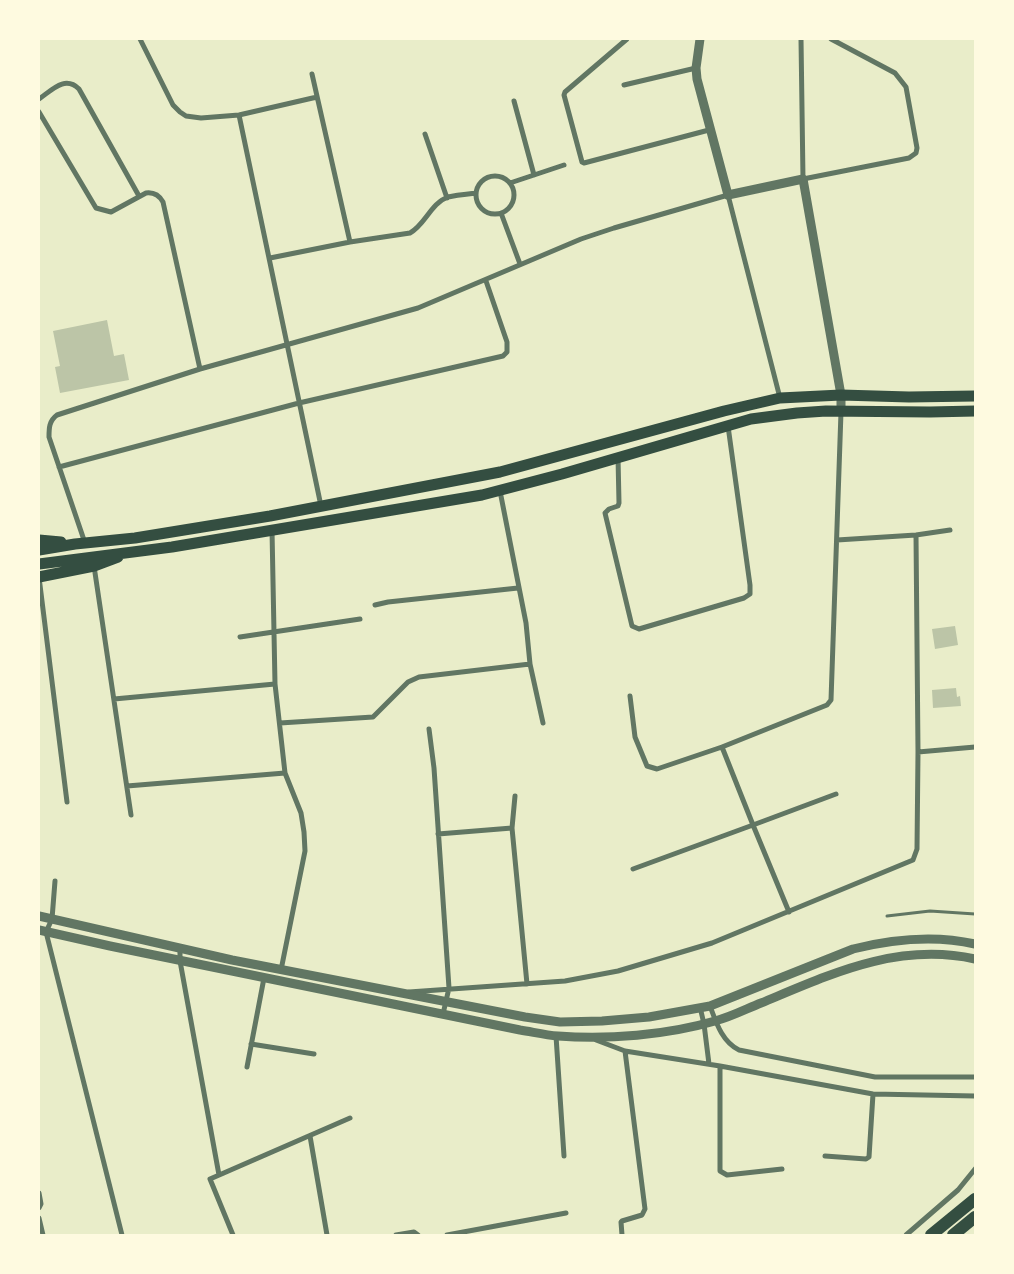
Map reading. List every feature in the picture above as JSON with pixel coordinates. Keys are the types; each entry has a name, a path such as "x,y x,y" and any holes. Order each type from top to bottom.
{"highway":[{"path":"39,550 203,527 322,507 524,467 724,411 780,398 840,395 975,396"},
{"path":"39,564 137,551 456,500 500,490 751,419 797,413 841,411 975,411"},
{"path":"39,540 80,544"},
{"path":"39,577 94,566 137,551"},
{"path":"952,1218 959,1205 975,1188"},
{"path":"931,1235 975,1199"},
{"path":"953,1235 975,1217"}],"street":[{"path":"140,39 173,105 186,116 200,118 239,115 317,97"},
{"path":"627,39 564,92 582,162 709,130"},
{"path":"700,39 696,68 701,100 728,195 780,398"},
{"path":"630,696 635,738 647,766 657,769 722,747 830,703 832,696 841,411 840,395 803,178 802,39"},
{"path":"80,544 49,437 52,419 57,415 200,370 418,308 520,264 614,228 728,195 803,178 909,158 916,153 917,148 906,87 895,73 831,39"},
{"path":"624,85 696,68"},
{"path":"312,74 350,242"},
{"path":"39,99 64,83 72,83 79,88 140,196"},
{"path":"514,101 534,174"},
{"path":"39,112 96,208 111,212 140,196 152,193 157,194 163,202 179,267 200,370"},
{"path":"239,115 322,507"},
{"path":"425,134 446,198"},
{"path":"510,182 564,165"},
{"path":"490,176 497,176 510,182 514,189 514,197 508,210 493,214 486,212 480,207 476,193 483,180 490,176"},
{"path":"270,258 350,242 410,233 417,228 438,203 446,198 476,193"},
{"path":"501,213 520,264"},
{"path":"59,467 300,403 503,356 507,352 507,342 486,280"},
{"path":"618,457 619,503 618,506 609,509 605,513 632,626 639,629 744,598 750,594 728,426"},
{"path":"500,490 529,642 530,664 543,724"},
{"path":"272,530 275,684 285,772 301,813 304,832 304,851 281,970"},
{"path":"836,540 916,535 950,530"},
{"path":"396,993 565,981 618,971 712,943 913,860 916,849 918,752 916,535"},
{"path":"94,566 131,814"},
{"path":"39,577 67,802"},
{"path":"375,605 518,588"},
{"path":"240,637 360,619"},
{"path":"280,724 373,717 408,682 419,678 530,664"},
{"path":"114,699 275,684"},
{"path":"429,729 434,768 449,988 444,1014"},
{"path":"722,747 789,912"},
{"path":"918,752 975,747"},
{"path":"127,786 285,772"},
{"path":"633,869 836,794"},
{"path":"515,796 512,828 527,984"},
{"path":"438,834 512,828"},
{"path":"42,931 52,919 55,881"},
{"path":"39,916 281,970 396,993 560,1022 649,1017 710,1006 853,949 873,944 901,940 947,939 975,944"},
{"path":"42,931 180,961 556,1036 590,1038 659,1032 716,1021 878,959 912,954 960,956 975,959"},
{"path":"42,931 122,1235"},
{"path":"180,948 180,961 219,1175"},
{"path":"247,1067 264,978"},
{"path":"710,1006 727,1041 739,1050 875,1077 975,1077"},
{"path":"700,1008 709,1064"},
{"path":"556,1036 564,1156"},
{"path":"590,1038 625,1051 709,1064 873,1094 974,1097"},
{"path":"251,1044 314,1054"},
{"path":"622,1235 621,1222 642,1214 645,1209 625,1051"},
{"path":"720,1066 720,1171 727,1175 782,1169"},
{"path":"825,1156 869,1158 873,1094"},
{"path":"233,1235 210,1178 350,1118"},
{"path":"310,1136 327,1235"},
{"path":"906,1235 958,1190 975,1169"},
{"path":"39,1193 41,1204 39,1208"},
{"path":"447,1235 566,1213"},
{"path":"39,1218 43,1235"},
{"path":"396,1235 410,1232 418,1235"}],"lane":[{"path":"887,916 930,911 975,914"}],"building":[{"path":"107,320 114,356 124,354 129,380 60,393 55,367 60,366 53,331"},
{"path":"955,626 958,645 935,649 932,629"},
{"path":"956,688 957,697 960,696 961,706 933,708 932,690"}]}
